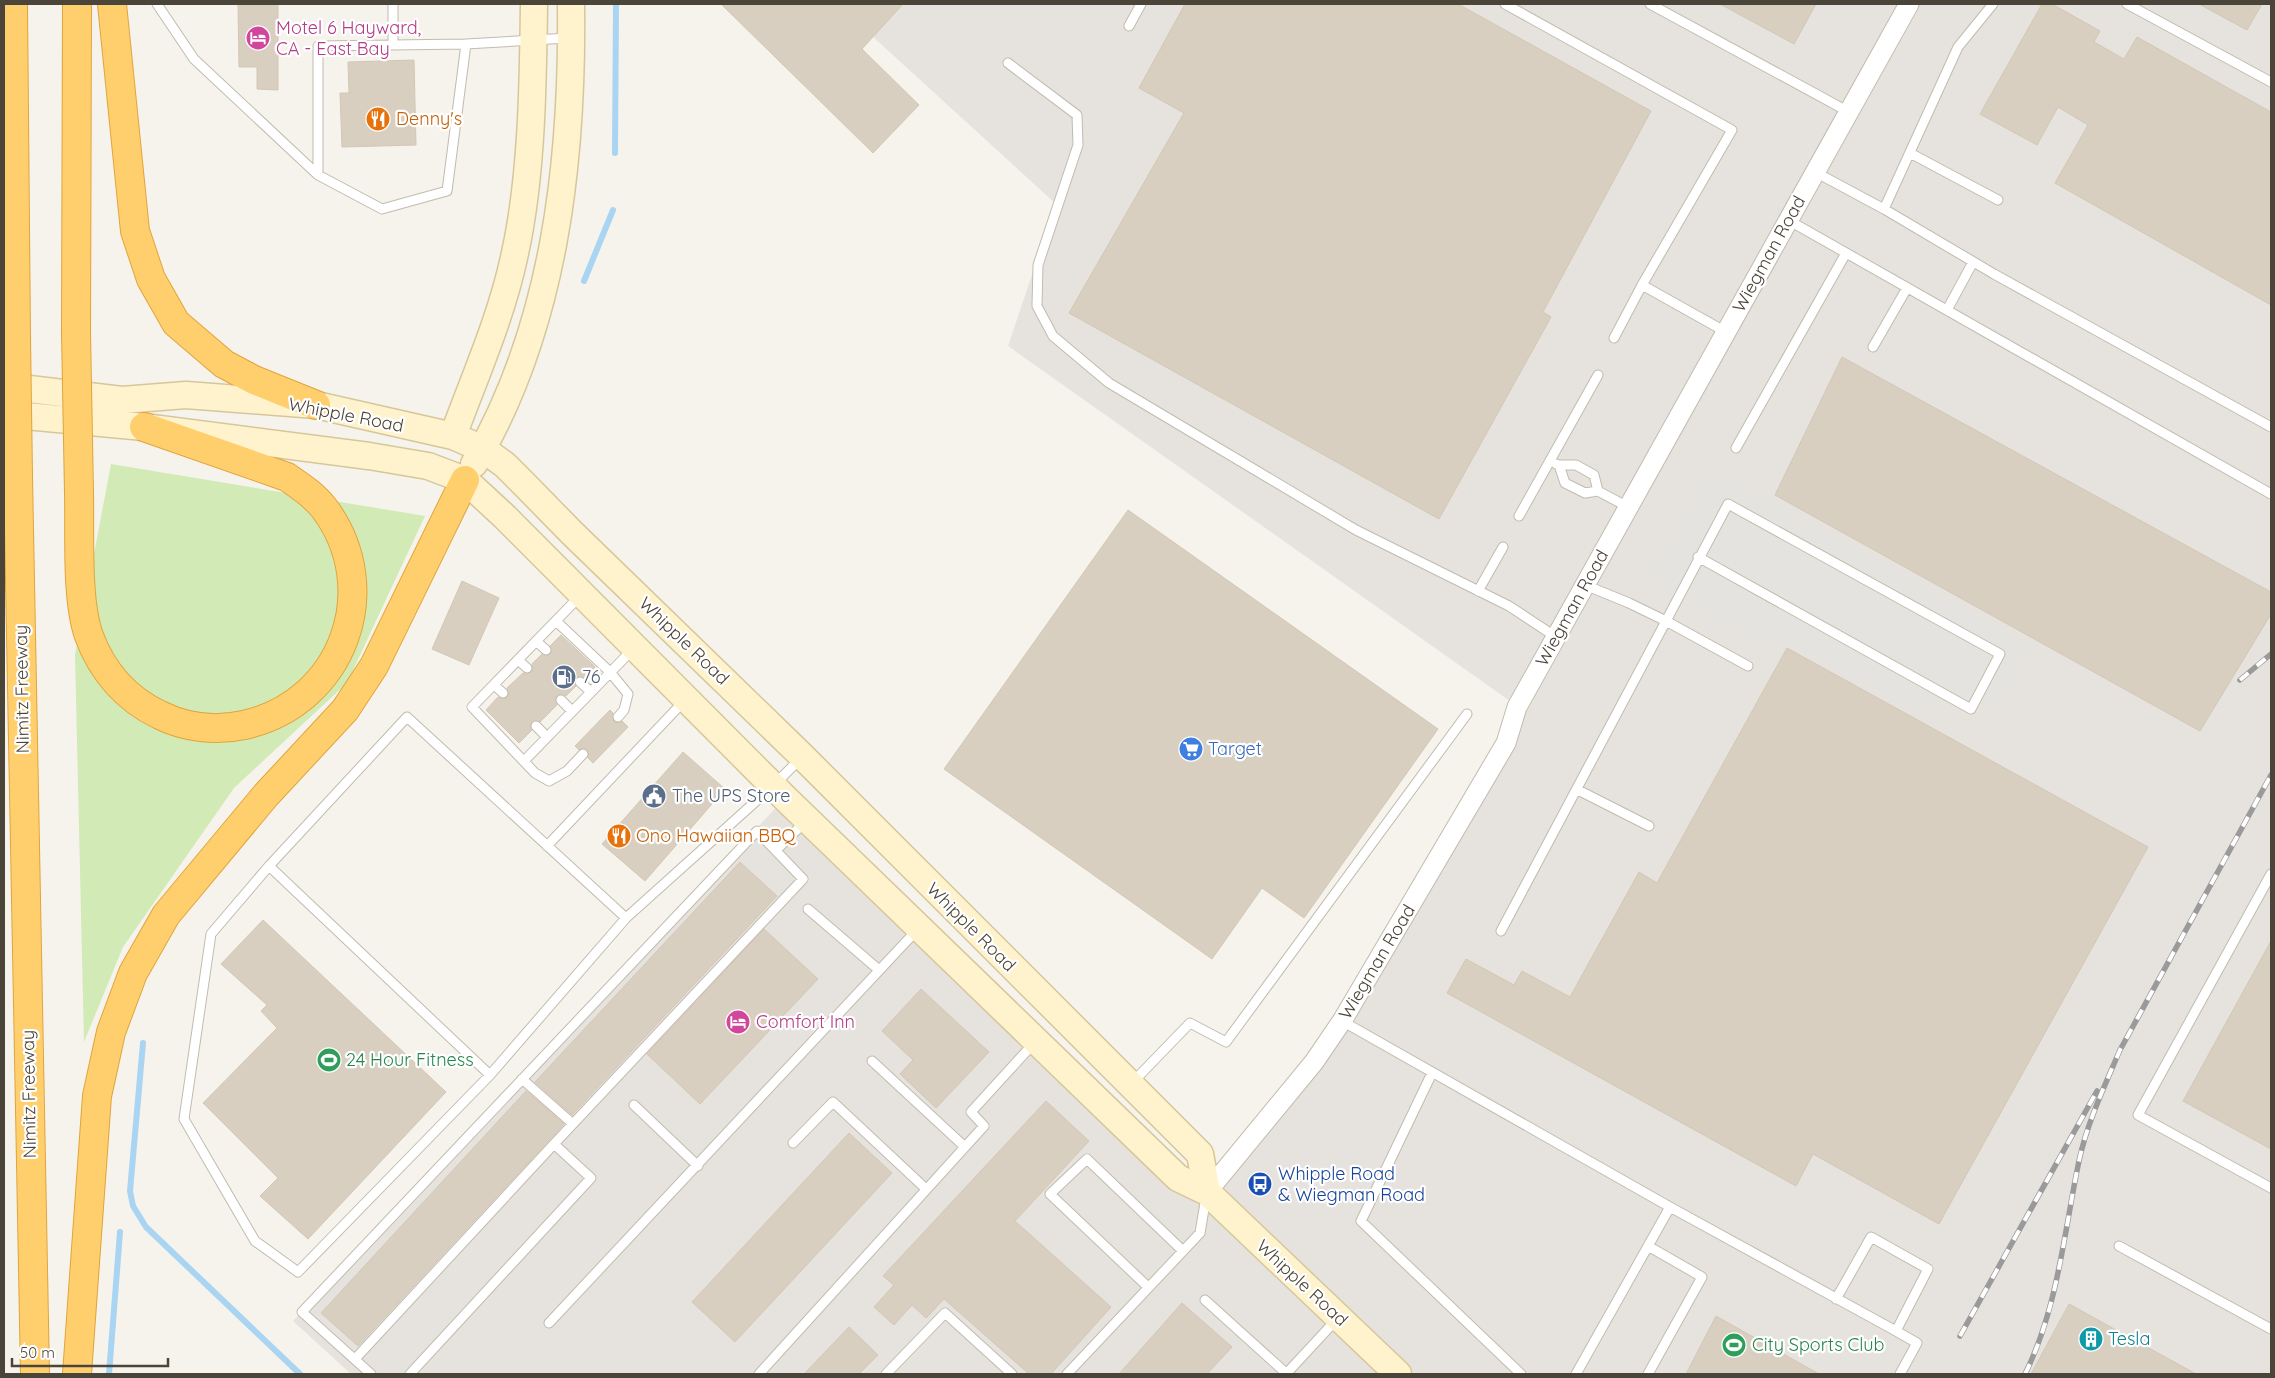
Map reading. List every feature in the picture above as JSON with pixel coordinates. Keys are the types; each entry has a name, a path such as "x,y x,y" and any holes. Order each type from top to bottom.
{"highway":[{"name":"Nimitz Freeway","path":"13,4 18,476 34,1374"},
{"path":"77,4 76,333 83,610 88,634 98,657 128,695 147,709 167,719 189,726 213,729 260,721 283,711 302,698 319,682 334,662 344,642 350,620 352,574 347,551 337,529 323,507 306,489 286,477 144,427"},
{"path":"112,4 134,231 151,279 176,323 224,364 254,380 316,405"},
{"path":"77,1374 97,1096 111,1032 133,973 166,915 266,795 345,710 359,692 374,666 465,480"}],"main road":[{"path":"465,480 453,436 498,316 516,253 528,162 534,4"},
{"path":"465,480 502,414 535,320 551,257 564,176 571,4"},
{"name":"Whipple Road","path":"4,386 122,400 186,395 316,405 453,436 483,449 505,465 802,756 1200,1154 1207,1192"},
{"name":"Whipple Road","path":"4,414 144,427 369,456 428,466 465,480 919,928 1178,1178 1207,1192 1398,1374"}],"street":[{"name":"Wiegman Road","path":"1207,1192 1314,1062 1342,1021 1506,743 1517,707 1909,4"}],"lane":[{"path":"157,4 194,59 318,175 382,209 447,192 466,44"},
{"path":"393,4 393,46"},
{"path":"1129,26 1141,4"},
{"path":"1505,4 1732,130 1642,285 1614,338"},
{"path":"1650,4 1849,112"},
{"path":"1884,209 1958,48 1993,4"},
{"path":"2127,4 2271,82"},
{"path":"318,175 318,46 466,44 571,38"},
{"path":"1008,63 1077,115 1078,145 1038,265 1037,306 1054,336 1109,384 1356,530 1509,606 1556,637"},
{"path":"1910,153 1998,200"},
{"path":"1815,172 1884,209 1973,262 2271,426"},
{"path":"1788,220 2271,494"},
{"path":"1736,448 1846,253"},
{"path":"1947,310 1973,262"},
{"path":"1642,285 1726,332"},
{"path":"1873,348 1907,288"},
{"path":"1519,516 1598,375"},
{"path":"1550,460 1560,466 1576,465 1594,475 1598,491"},
{"path":"1560,466 1565,482 1586,493 1598,491 1628,507"},
{"path":"1502,931 1578,790 1698,557 1728,504 2000,654 1971,709 1698,557"},
{"path":"1478,591 1504,547"},
{"path":"1585,585 1666,621 1748,666"},
{"path":"582,594 472,707 535,773 550,781 567,771 583,754"},
{"path":"556,621 610,672 628,694 624,710 618,718"},
{"path":"536,641 546,650"},
{"path":"524,761 635,647"},
{"path":"518,660 527,668"},
{"path":"580,682 590,692"},
{"path":"494,685 503,693"},
{"path":"547,846 686,699"},
{"path":"562,700 572,711"},
{"path":"1130,1085 1190,1023 1226,1042 1467,714"},
{"path":"626,918 407,717 269,866 212,934 184,1120 256,1241 298,1272 490,1075 626,918 774,785 802,756"},
{"path":"536,726 547,737"},
{"path":"1578,790 1649,826"},
{"path":"776,850 808,819"},
{"path":"355,1359 572,1124 804,879 757,831 302,1312 371,1374"},
{"path":"269,866 490,1075"},
{"path":"2271,874 2138,1115 2271,1188"},
{"path":"808,909 879,970"},
{"path":"549,1324 919,928"},
{"path":"1342,1021 1670,1207 1917,1343 1900,1374"},
{"path":"759,1374 984,1126 971,1112 1036,1041"},
{"path":"872,1060 965,1147"},
{"path":"1432,1073 1361,1221 1521,1374"},
{"path":"522,1079 572,1124"},
{"path":"793,1143 833,1102 926,1189"},
{"path":"634,1105 698,1166"},
{"path":"410,1374 591,1178 554,1144"},
{"path":"1148,1287 1050,1194 1087,1159 1183,1251"},
{"path":"1067,1374 1200,1233 1207,1192"},
{"path":"1576,1374 1670,1207"},
{"path":"1836,1299 1871,1237 1928,1269 1896,1331"},
{"path":"1648,1246 1702,1277 1648,1374"},
{"path":"2119,1246 2271,1329"},
{"path":"1205,1300 1286,1374 1339,1317"},
{"path":"886,1374 945,1313 1012,1374"}],"shaded area":[{"path":"837,4 2271,4 2271,1374 351,1374 293,1321 785,798 1207,1191 1314,1062 1517,706 1008,346 1056,204"},
{"path":"1708,466 2033,648 1997,713 1948,685 1928,720 1782,638 1774,652 1645,579"}],"green space":[{"path":"111,464 425,516 347,683 234,788 123,947 84,1042 75,655"}],"building":[{"name":"Motel 6 Hayward, CA - East Bay","path":"238,4 278,4 278,90 257,89 257,67 239,67"},
{"path":"721,4 903,4 862,49 919,105 873,153"},
{"path":"1185,4 1458,4 1651,111 1543,312 1551,317 1439,519 1069,313 1184,113 1139,88"},
{"path":"1720,4 1816,4 1794,44"},
{"path":"2042,4 2052,4 2100,31 2094,42 2124,59 2137,37 2271,112 2271,305 2055,183 2088,125 2058,107 2037,145 1980,114"},
{"path":"2199,4 2262,4 2247,30"},
{"name":"Denny's","path":"414,60 416,145 342,147 340,93 349,93 348,62"},
{"path":"1842,357 2271,592 2271,614 2200,731 1775,495"},
{"name":"Target","path":"1128,510 1438,729 1304,918 1262,888 1212,959 944,769"},
{"path":"462,581 499,598 469,665 432,649"},
{"path":"561,635 595,667 584,678 581,676 576,677 574,681 576,686 566,696 562,694 557,695 555,701 557,705 540,722 532,721 530,725 532,730 519,743 486,710 498,697 502,699 507,697 509,694 507,688 523,673 531,672 533,669 532,664 542,654 545,656 550,654 552,651 550,646"},
{"path":"1787,648 2148,847 1939,1224 1813,1154 1796,1186 1447,993 1466,959 1514,985 1522,971 1570,997 1639,872 1657,883"},
{"path":"610,710 613,713 614,721 617,723 622,721 628,727 593,763 588,758 588,750 584,748 579,750 575,746"},
{"path":"683,752 725,789 645,881 602,844"},
{"path":"740,862 777,896 572,1115 535,1082"},
{"name":"24 Hour Fitness","path":"263,920 446,1092 308,1239 260,1196 278,1178 203,1103 277,1028 261,1011 267,1005 221,964"},
{"name":"Comfort Inn","path":"764,929 818,979 700,1104 647,1054"},
{"path":"2271,941 2271,1149 2183,1101"},
{"path":"921,989 989,1052 936,1108 900,1074 913,1060 882,1031"},
{"path":"526,1091 564,1124 358,1346 321,1313"},
{"path":"1046,1101 1089,1141 1015,1221 1111,1307 1051,1374 1029,1374 944,1299 926,1318 912,1305 894,1325 874,1307 894,1285 883,1276"},
{"path":"849,1133 892,1173 735,1342 692,1302"},
{"path":"1182,1303 1232,1347 1207,1374 1119,1374"},
{"name":"Tesla","path":"2069,1304 2196,1374 2031,1374"},
{"name":"City Sports Club","path":"1716,1316 1819,1374 1686,1374"},
{"path":"849,1327 878,1355 859,1374 804,1374"}],"waterway":[{"path":"615,153 616,4"},
{"path":"584,281 613,210"},
{"path":"143,1043 130,1191 133,1206 146,1227 300,1374"},
{"path":"109,1374 120,1232"}],"railway":[{"path":"2240,680 2271,654"},
{"path":"2025,1374 2036,1349 2053,1296 2082,1147 2103,1090 2120,1050 2271,775"},
{"path":"1960,1336 2097,1091"}],"place":[{"name":"Motel 6 Hayward, CA - East Bay","path":"258,38"},
{"name":"Denny's","path":"378,119"},
{"name":"76","path":"564,677"},
{"name":"Target","path":"1191,749"},
{"name":"The UPS Store","path":"654,796"},
{"name":"Ono Hawaiian BBQ","path":"619,836"},
{"name":"Comfort Inn","path":"738,1022"},
{"name":"24 Hour Fitness","path":"329,1060"},
{"name":"Whipple Road & Wiegman Road","path":"1260,1184"},
{"name":"Tesla","path":"2091,1339"},
{"name":"City Sports Club","path":"1734,1345"}]}
